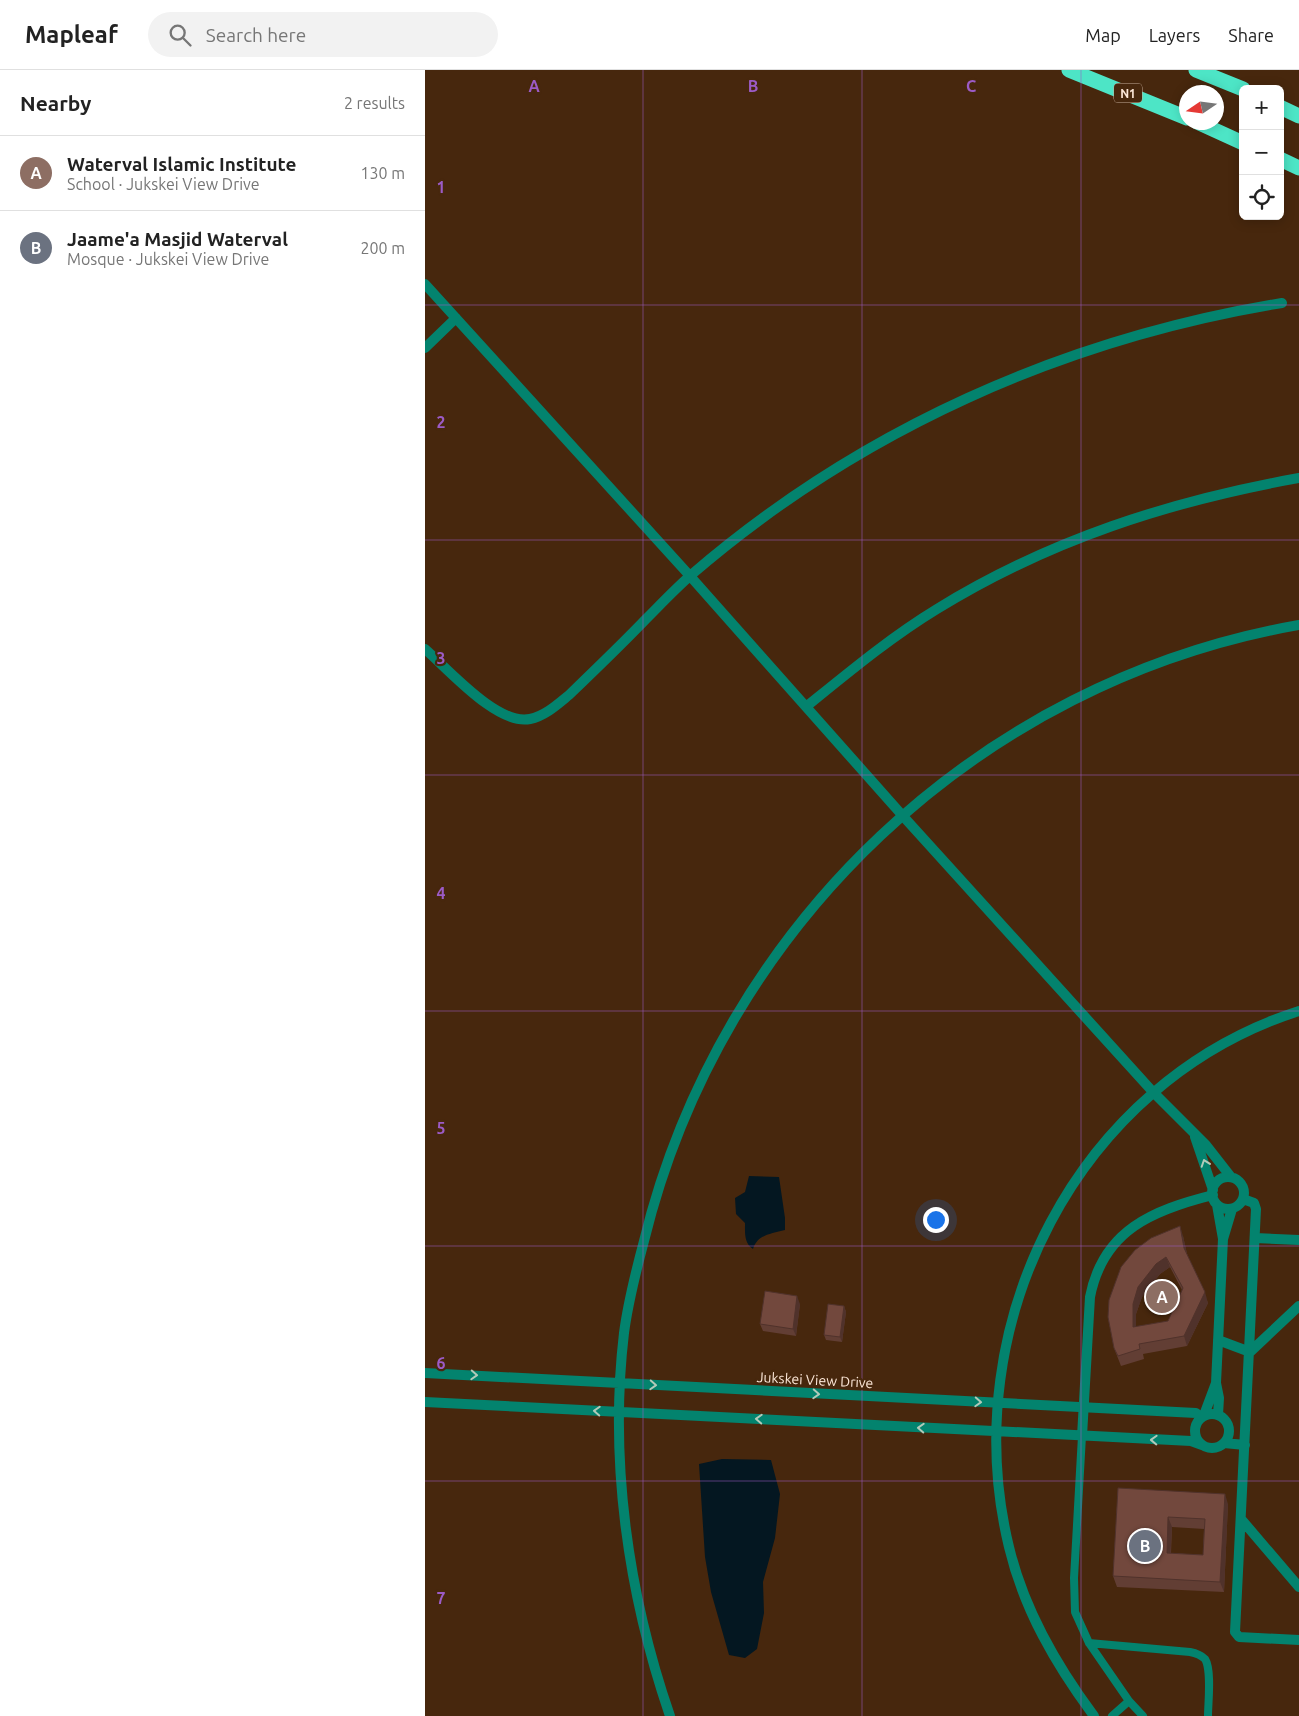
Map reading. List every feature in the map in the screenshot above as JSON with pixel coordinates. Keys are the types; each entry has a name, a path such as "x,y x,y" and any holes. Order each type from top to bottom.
{"highway":[{"name":"N1","path":"1069,70 1179,115"},
{"path":"1195,70 1239,87"},
{"path":"1284,109 1299,116"},
{"path":"1215,130 1239,141"},
{"path":"1284,161 1299,168"}],"street":[{"path":"425,284 807,706 902,815 1153,1092 1206,1145 1231,1178 1240,1182 1243,1187 1243,1199 1232,1209 1223,1238 1216,1383 1222,1418 1229,1433 1224,1443 1216,1448 1191,1441 425,1402"},
{"path":"425,649 493,710 517,720 532,719 548,712 569,696 690,576 747,530 835,471 911,425 986,388 1047,364 1136,335 1282,303"},
{"path":"425,348 456,318"},
{"path":"807,706 864,660 936,609 1022,563 1165,507 1216,494 1299,478"},
{"path":"671,1716 640,1616 630,1562 618,1412 624,1330 653,1202 667,1158 699,1082 751,990 784,942 821,896 861,853 902,815 977,758 1030,723 1080,696 1157,663 1243,636 1299,625"},
{"path":"1094,1716 1065,1678 1051,1652 1032,1614 1009,1548 1001,1508 995,1432 997,1403 1009,1328 1029,1267 1058,1208 1097,1152 1153,1092 1223,1044 1259,1026 1299,1011"},
{"path":"1195,1136 1214,1196 1223,1238"},
{"path":"1214,1196 1219,1180 1231,1178"},
{"path":"1214,1196 1227,1209 1232,1209"},
{"path":"1082,1436 1090,1297 1094,1277 1101,1262 1111,1248 1141,1220 1174,1204 1214,1196"},
{"path":"1243,1199 1254,1203 1256,1209 1235,1632 1239,1637 1299,1640"},
{"path":"1255,1238 1299,1240"},
{"path":"1250,1352 1299,1306"},
{"path":"1218,1340 1250,1352"},
{"name":"Jukskei View Drive","path":"425,1373 1195,1413 1202,1417"},
{"path":"1202,1445 1195,1432 1216,1383"},
{"path":"1202,1417 1246,1420"},
{"path":"1224,1443 1245,1445"},
{"path":"1241,1519 1299,1587"}],"lane":[{"path":"1082,1436 1073,1597 1080,1627 1089,1643 1129,1701 1143,1716"},
{"path":"1089,1643 1190,1652 1202,1657 1206,1660 1208,1670 1207,1716"},
{"path":"1112,1716 1129,1701"}],"water":[{"path":"749,1176 779,1177 785,1218 785,1230 762,1237 753,1249 747,1241 745,1223 736,1214 735,1198 745,1192"},
{"path":"722,1459 771,1460 780,1494 775,1538 763,1582 764,1613 757,1649 745,1658 729,1655 711,1592 705,1557 699,1464"}],"building":[{"path":"1180,1226 1184,1248 1205,1292 1184,1336 1139,1344 1140,1349 1118,1356 1114,1348 1108,1317 1109,1300 1121,1267 1135,1250 1151,1238","holes":["1166,1257 1183,1288 1168,1321 1133,1327 1133,1304 1138,1287 1156,1264"]},
{"path":"765,1291 797,1296 793,1329 760,1324"},
{"path":"828,1304 844,1306 840,1337 824,1335"},
{"path":"1118,1488 1225,1494 1220,1582 1113,1576","holes":["1168,1517 1205,1519 1203,1555 1167,1553"]}],"place":[{"name":"Waterval Islamic Institute","path":"1162,1297"},
{"name":"Jaame'a Masjid Waterval","path":"1145,1546"}]}
